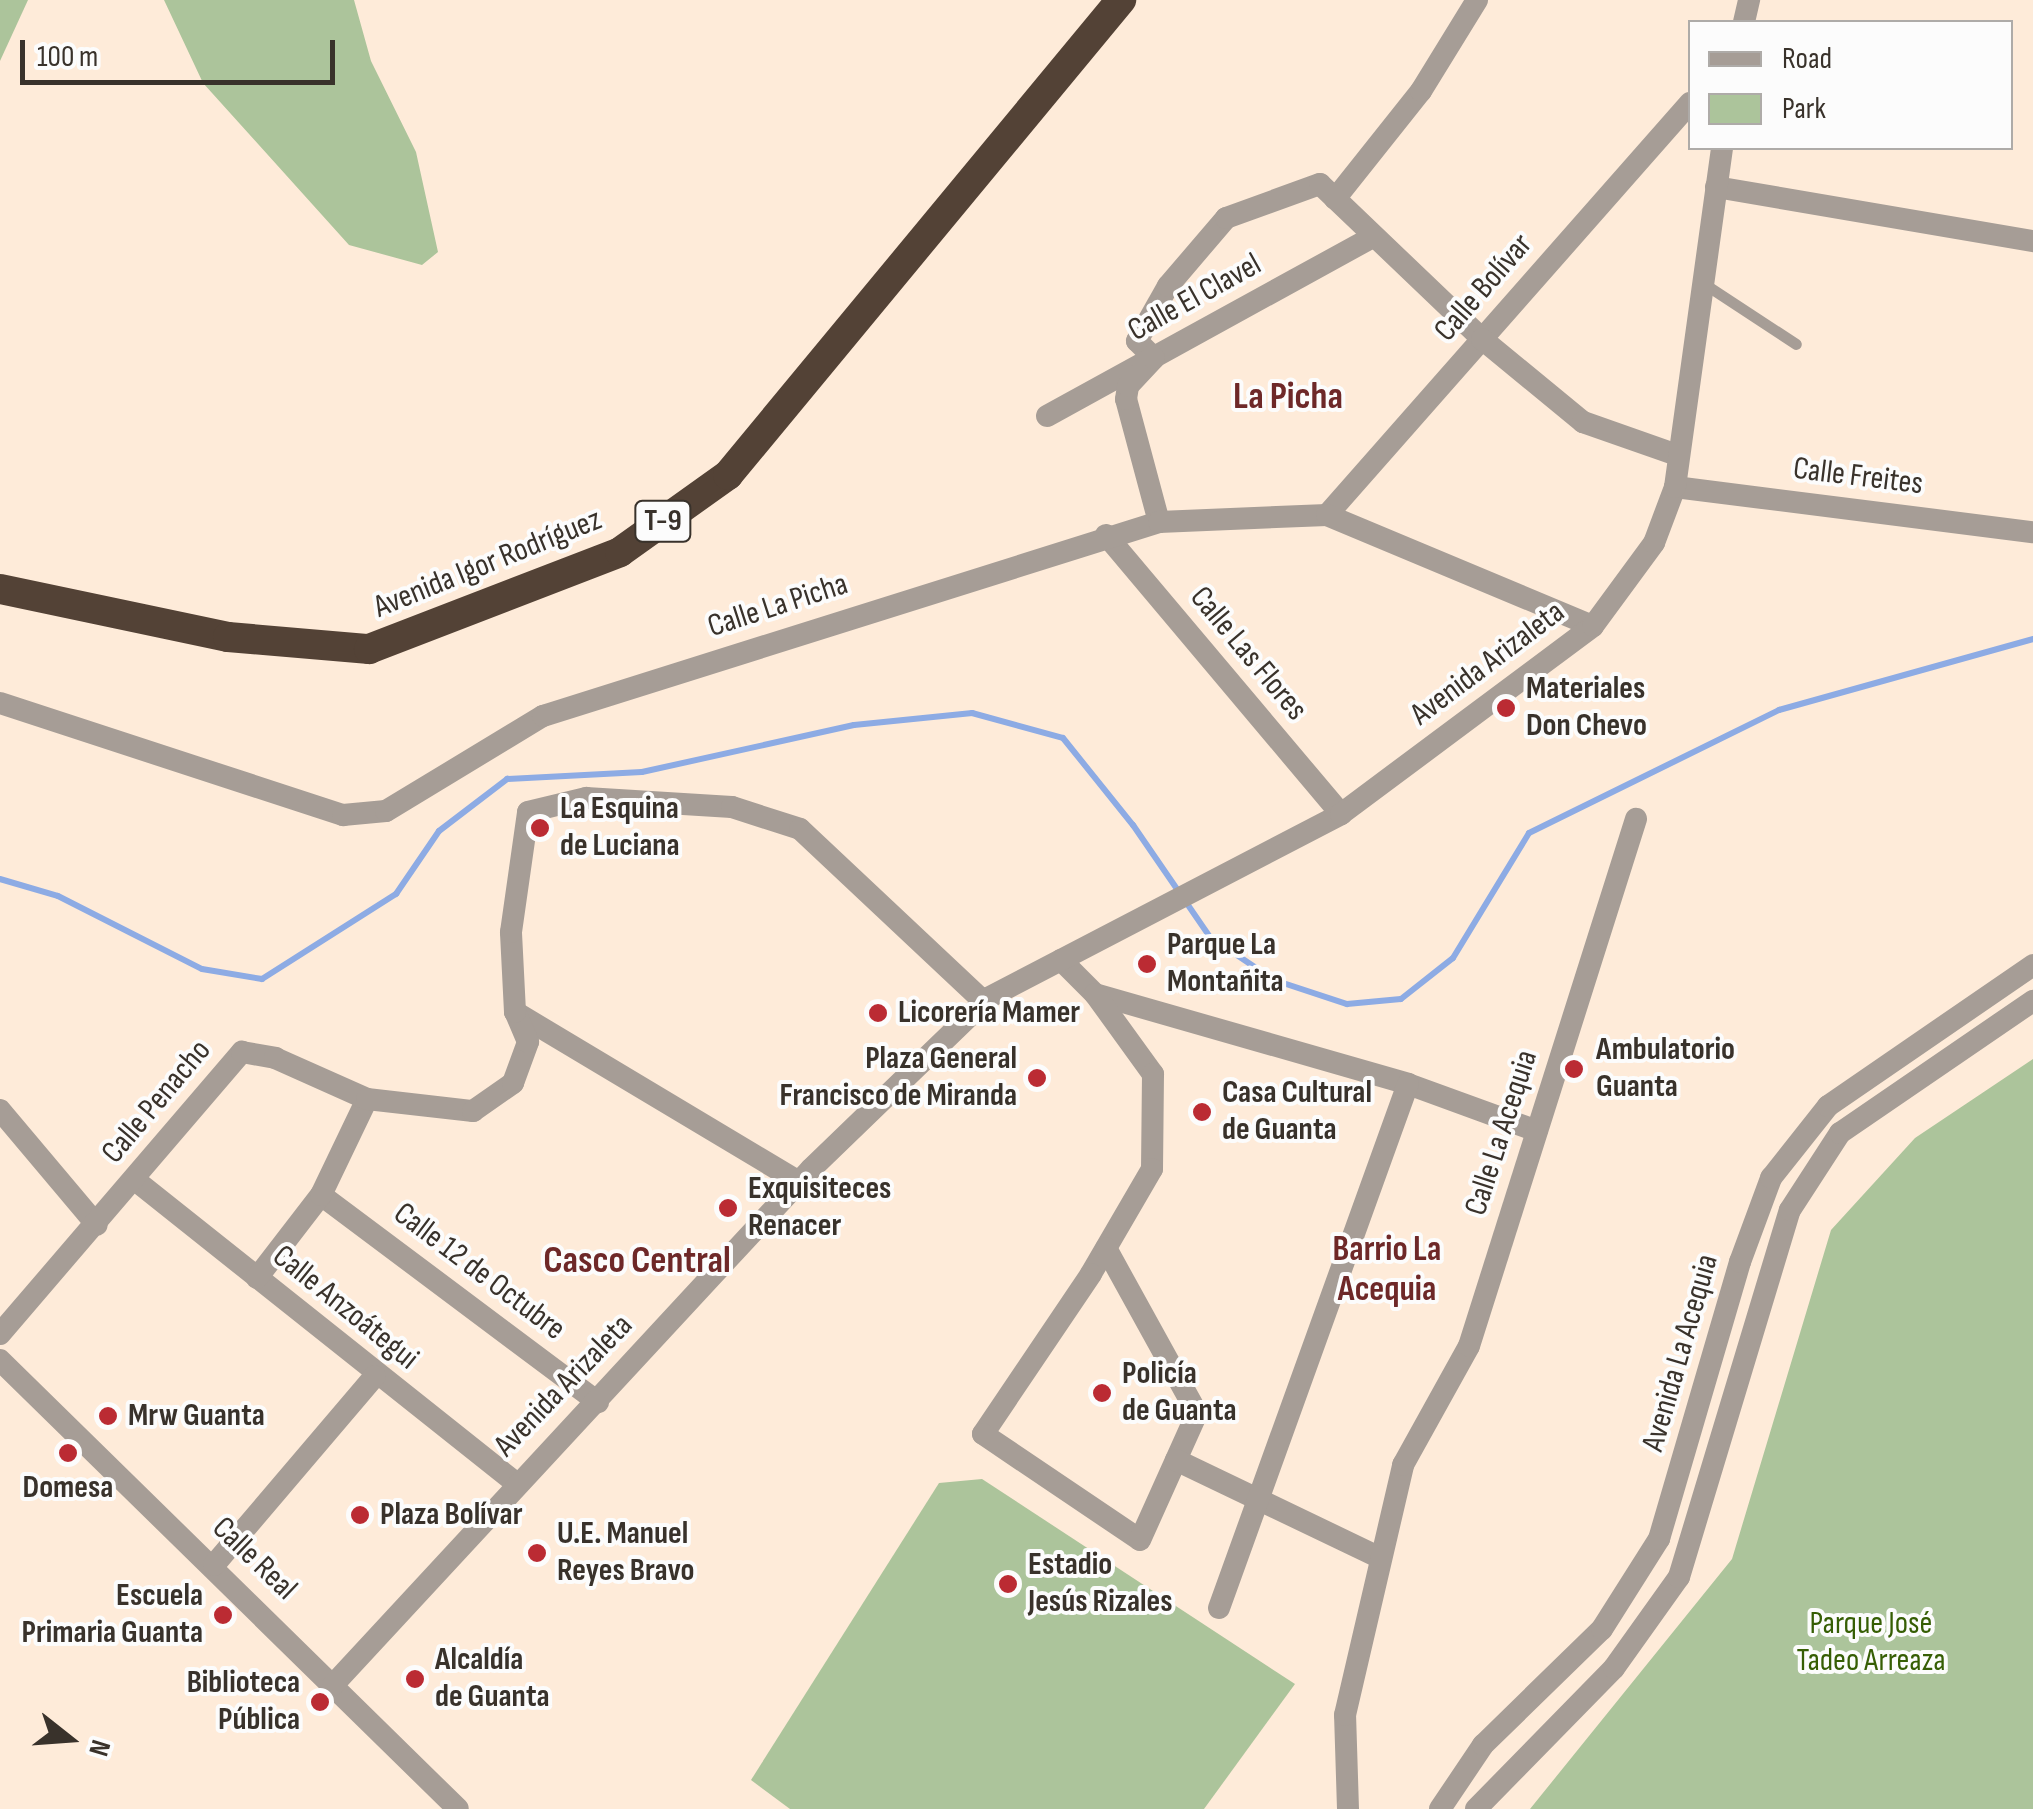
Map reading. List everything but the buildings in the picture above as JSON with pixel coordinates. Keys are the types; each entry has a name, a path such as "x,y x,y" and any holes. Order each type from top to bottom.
{"highway":[{"name":"Avenida Igor Rodríguez","path":"0,589 228,637 369,648 620,552 728,475 1121,0"}],"street":[{"path":"1336,198 1421,90 1478,0"},
{"name":"Calle Bolívar","path":"1327,515 1688,105"},
{"name":"Avenida Arizaleta","path":"333,1685 516,1483 598,1402 799,1182 984,1002 1131,921 1341,814 1593,626 1654,543 1675,487 1722,150"},
{"path":"1159,522 1126,399 1128,386 1154,358 1137,341 1168,286 1226,218 1320,184 1482,339 1583,422 1677,455"},
{"path":"1716,187 2033,241"},
{"name":"Calle El Clavel","path":"1047,416 1374,236"},
{"name":"Calle Freites","path":"1675,487 2033,532"},
{"name":"Calle La Picha","path":"0,703 343,815 386,811 543,716 1106,535 1159,522 1327,515 1593,626"},
{"name":"Calle Las Flores","path":"1106,535 1341,814"},
{"name":"Calle Penacho","path":"0,1334 242,1052 276,1058 367,1099 473,1110 513,1083 528,1042 515,1012 511,932 528,812 586,798 732,807 800,829 984,1002"},
{"name":"Calle La Acequia","path":"1348,1809 1345,1715 1403,1465 1469,1346 1636,819"},
{"path":"1061,960 1096,994 1154,1074 1152,1169 1106,1248 983,1434 1140,1540 1197,1413 1106,1248"},
{"name":"Avenida La Acequia","path":"1440,1809 1483,1745 1602,1629 1659,1539 1740,1262 1771,1178 1828,1106 2033,965"},
{"path":"1096,994 1408,1084 1537,1132"},
{"name":"Avenida La Acequia","path":"1476,1809 1614,1668 1679,1578 1790,1210 1840,1133 2033,1001"},
{"path":"515,1012 799,1182"},
{"path":"1219,1608 1408,1084"},
{"path":"258,1278 321,1194 367,1099"},
{"path":"0,1110 97,1225"},
{"name":"Calle Anzoátegui","path":"134,1180 375,1376 516,1483"},
{"name":"Calle 12 de Octubre","path":"321,1194 598,1402"},
{"name":"Calle Real","path":"0,1360 214,1565 458,1809"},
{"path":"214,1565 375,1376"},
{"path":"1176,1460 1381,1558"}],"lane":[{"path":"1702,283 1796,344"}],"green space":[{"path":"0,0 28,0 0,61"},
{"path":"164,0 354,0 371,61 416,152 438,252 422,265 349,245 203,83"},
{"name":"Parque José Tadeo Arreaza","path":"2033,1059 2033,1809 1530,1809 1732,1559 1831,1230 1915,1138"},
{"name":"Estadio Jesús Rizales","path":"982,1479 1295,1684 1204,1809 790,1809 751,1780 939,1483"}],"waterway":[{"path":"0,879 58,896 202,969 262,979 396,894 439,831 507,779 642,772 854,725 972,713 1063,738 1133,825 1210,937 1274,980 1347,1004 1401,999 1453,958 1529,833 1779,710 2033,639"}],"place":[{"name":"Materiales Don Chevo","path":"1506,708"},
{"name":"La Esquina de Luciana","path":"540,828"},
{"name":"Parque La Montañita","path":"1147,964"},
{"name":"Licorería Mamer","path":"878,1013"},
{"name":"Ambulatorio Guanta","path":"1574,1069"},
{"name":"Plaza General Francisco de Miranda","path":"1037,1078"},
{"name":"Casa Cultural de Guanta","path":"1202,1112"},
{"name":"Exquisiteces Renacer","path":"728,1208"},
{"name":"Policía de Guanta","path":"1102,1393"},
{"name":"Mrw Guanta","path":"108,1416"},
{"name":"Domesa","path":"68,1453"},
{"name":"Plaza Bolívar","path":"360,1515"},
{"name":"U.E. Manuel Reyes Bravo","path":"537,1553"},
{"name":"Estadio Jesús Rizales","path":"1008,1584"},
{"name":"Escuela Primaria Guanta","path":"223,1615"},
{"name":"Alcaldía de Guanta","path":"415,1679"},
{"name":"Biblioteca Pública","path":"320,1702"}],"district":[{"name":"La Picha","path":"1288,397"},
{"name":"Casco Central","path":"637,1261"},
{"name":"Barrio La Acequia","path":"1387,1270"}]}
